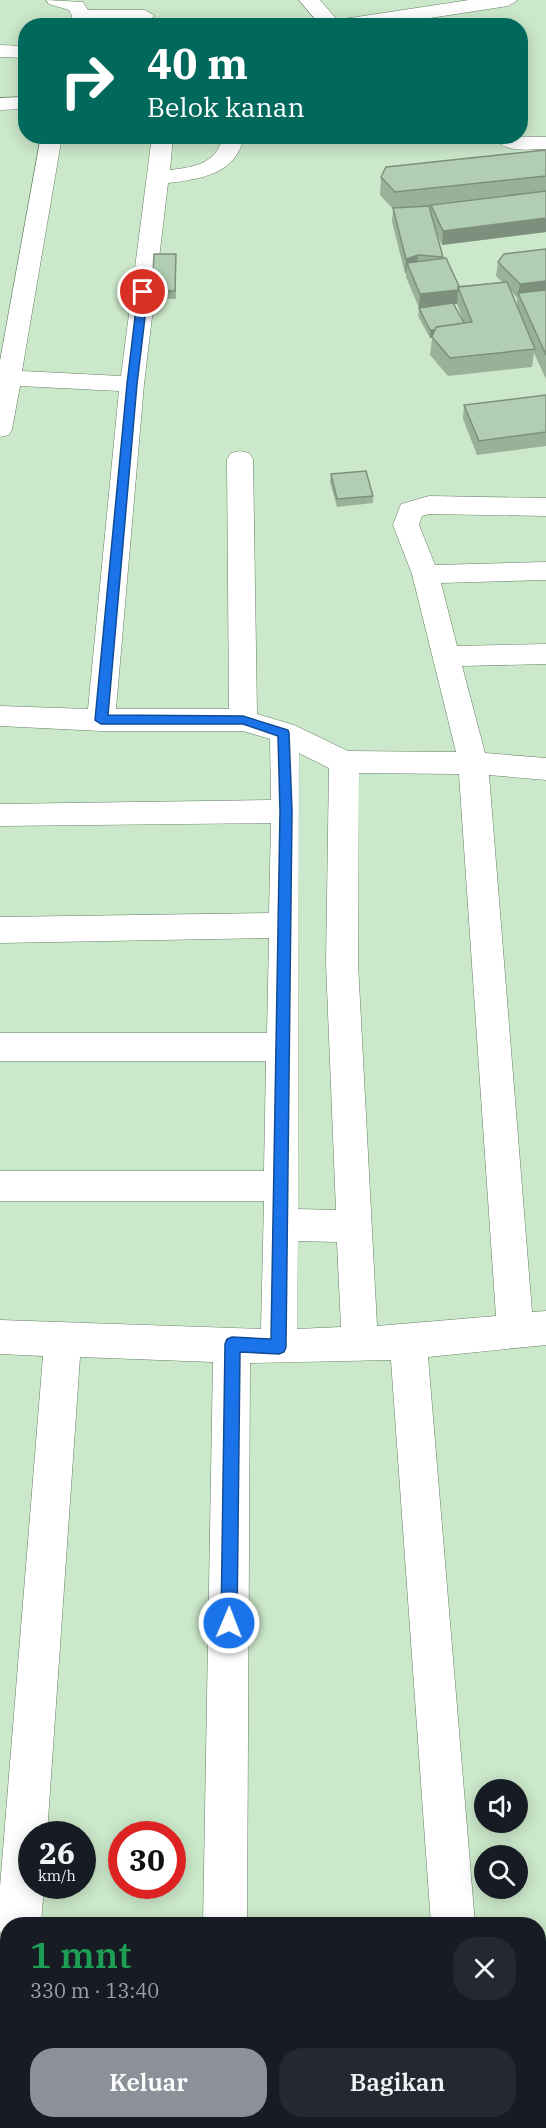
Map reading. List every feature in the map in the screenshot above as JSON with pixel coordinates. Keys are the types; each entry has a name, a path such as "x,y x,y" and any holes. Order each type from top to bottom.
{"street":[{"path":"56,0 76,6 80,18"},
{"path":"309,0 326,18"},
{"path":"435,18 508,0"},
{"path":"119,18 145,16"},
{"path":"0,51 18,52"},
{"path":"0,104 18,103"},
{"path":"528,143 546,143"},
{"path":"0,429 4,378 50,144"},
{"path":"101,720 132,384 162,144"},
{"path":"158,178 193,173 217,166 231,153 233,144"},
{"path":"4,378 132,384"},
{"path":"240,459 243,720"},
{"path":"0,1337 279,1347 408,1342 531,1329 472,763 425,574 406,525 410,510 429,505 546,507"},
{"path":"425,574 546,571"},
{"path":"446,656 546,654"},
{"path":"0,716 101,720 243,720 284,733 345,762 472,763 546,769"},
{"path":"279,1347 286,811 284,733"},
{"path":"345,762 342,963 360,1345"},
{"path":"0,815 286,811"},
{"path":"0,930 284,924"},
{"path":"0,1047 283,1047"},
{"path":"0,1186 281,1186"},
{"path":"280,1225 355,1226"},
{"path":"20,1917 63,1340"},
{"path":"408,1342 452,1917"},
{"path":"225,1917 232,1344"}],"building":[{"path":"546,150 546,176 395,192 381,177 386,167"},
{"path":"546,191 546,218 443,231 431,205"},
{"path":"429,206 443,257 418,255 406,259 393,208"},
{"path":"546,249 546,281 520,284 498,262 504,254"},
{"path":"154,254 176,254 175,291 152,291"},
{"path":"446,258 459,286 458,290 420,294 407,263"},
{"path":"507,282 535,349 450,358 432,337 436,327 472,322 458,287"},
{"path":"546,290 546,355 518,293"},
{"path":"453,303 464,323 430,330 419,308"},
{"path":"546,395 546,432 479,441 464,405"},
{"path":"366,471 373,496 337,499 331,474"}],"route":[{"path":"143,292 132,384 101,720 243,720 284,733 286,811 279,1347 232,1344 229,1623"}]}
